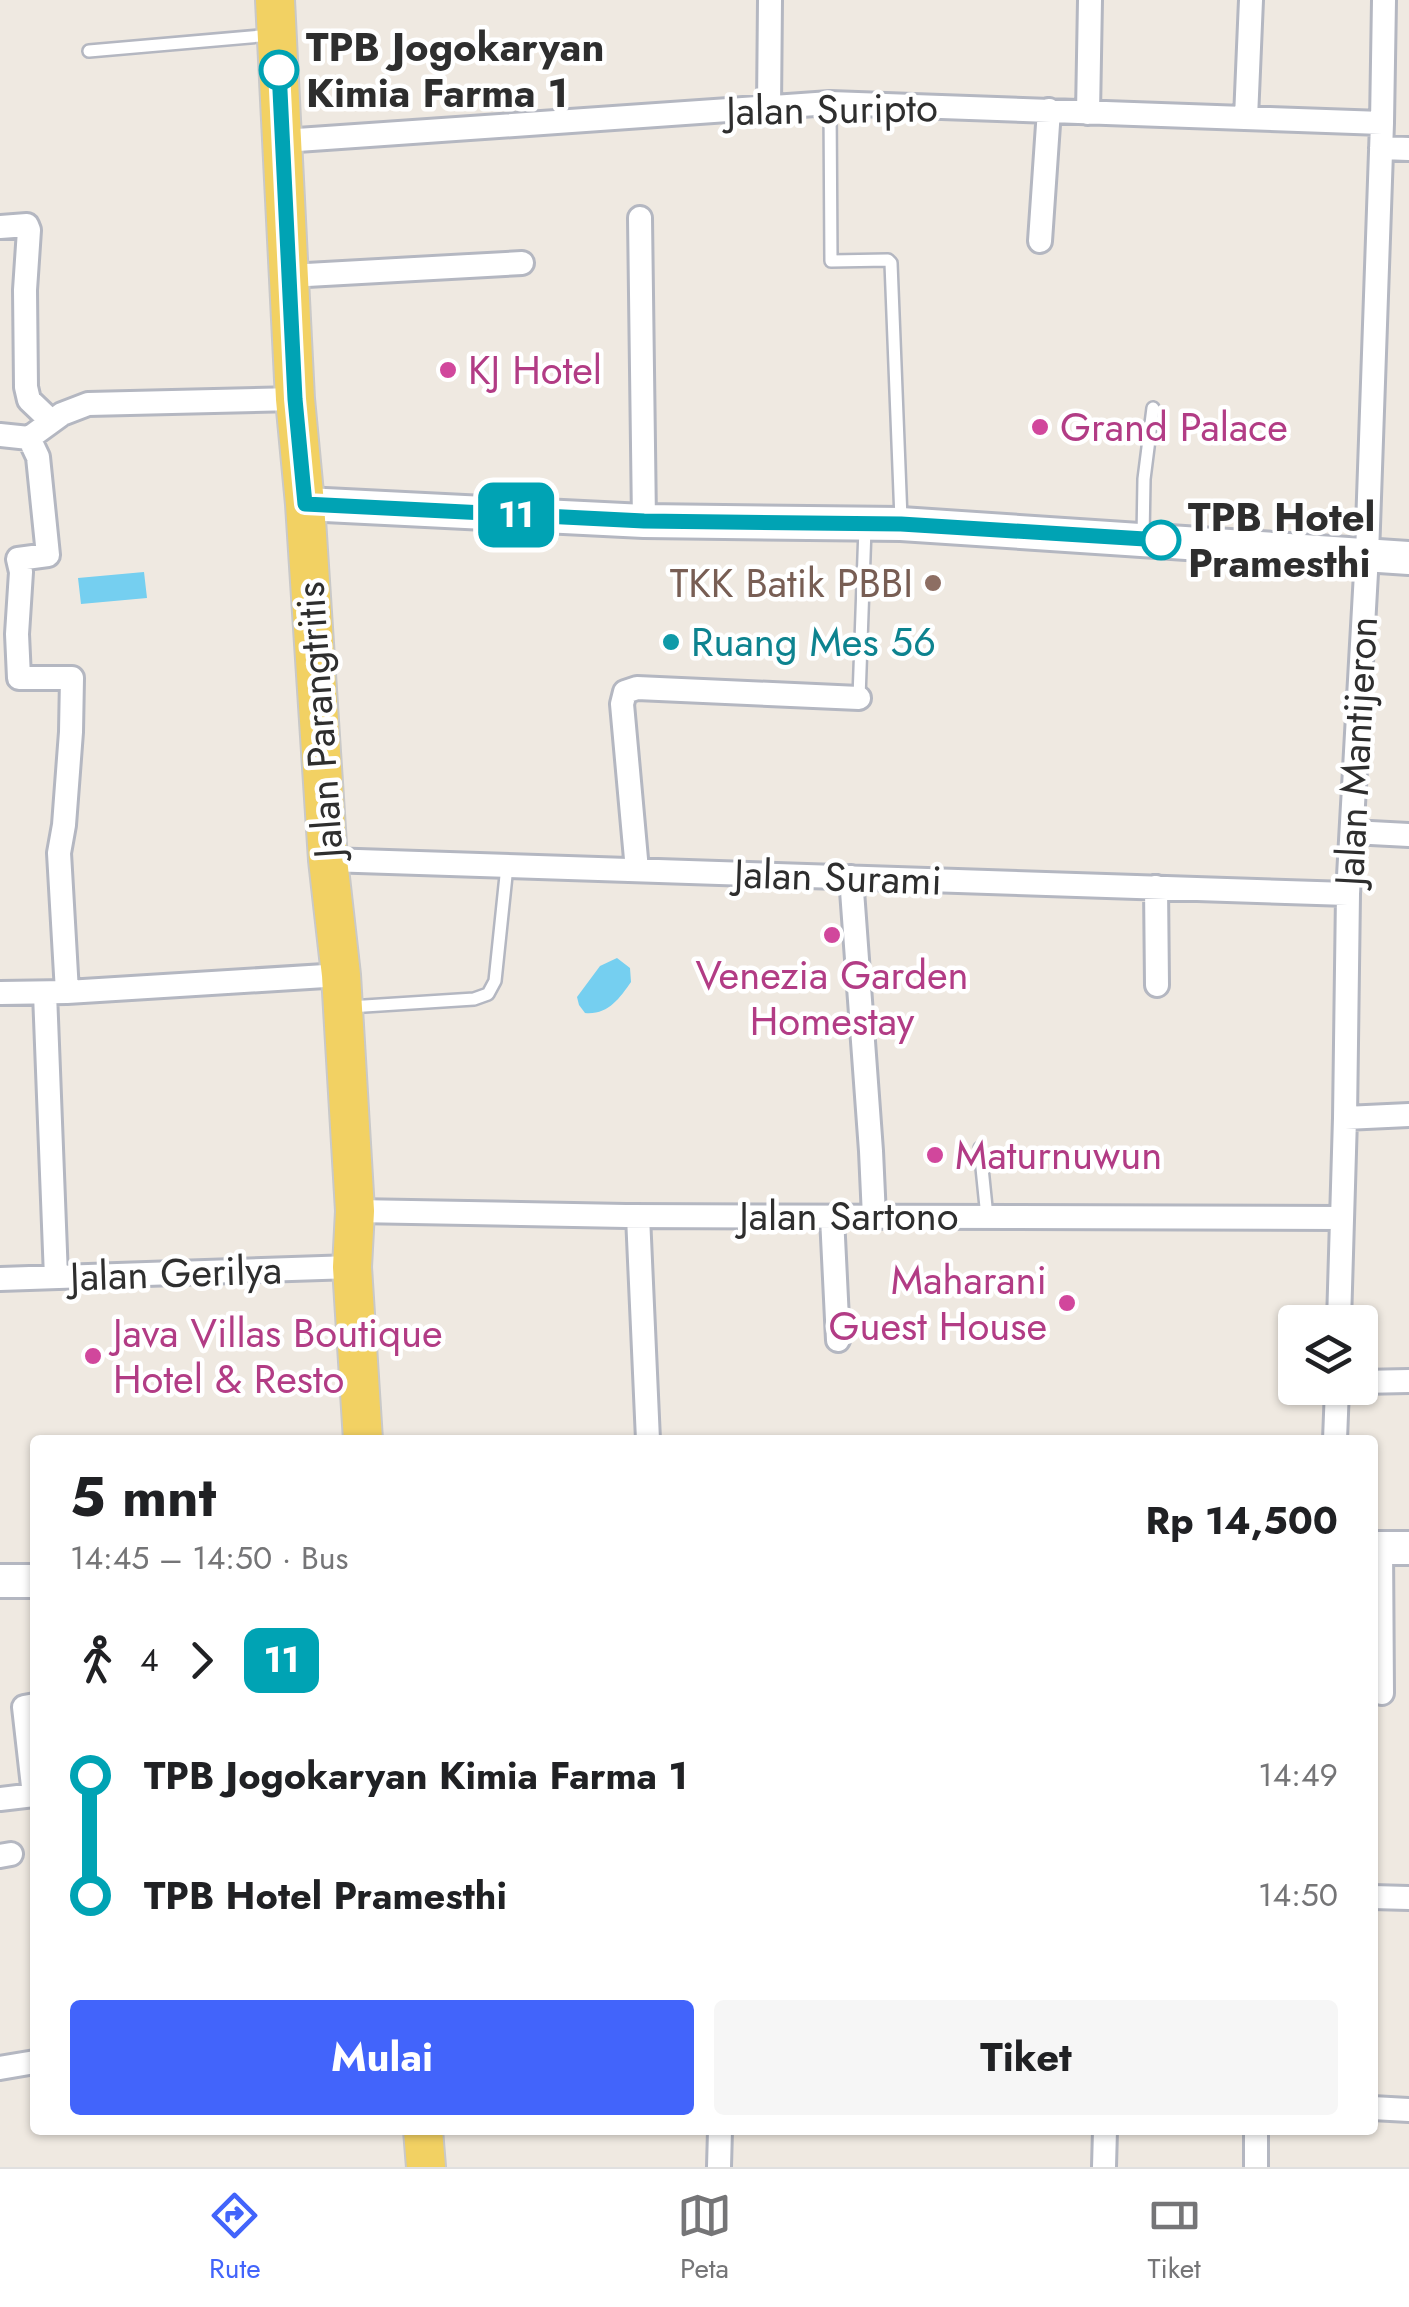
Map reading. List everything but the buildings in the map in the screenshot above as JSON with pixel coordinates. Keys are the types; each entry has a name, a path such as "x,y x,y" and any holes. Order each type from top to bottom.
{"main road":[{"name":"Jalan Parangtritis","path":"276,18 295,399 356,1211 352,1267 363,1435"},
{"path":"305,504 644,521 901,524 1409,558"},
{"path":"0,1582 30,1581"},
{"path":"423,2135 426,2167"}],"street":[{"path":"769,107 770,0"},
{"path":"1088,113 1090,0"},
{"path":"1246,118 1250,0"},
{"path":"1384,0 1409,0"},
{"name":"Jalan Mantijeron","path":"1339,1305 1348,894 1367,555 1384,0"},
{"name":"Jalan Suripto","path":"283,141 830,103 1382,123"},
{"path":"1040,241 1049,110"},
{"path":"1381,148 1409,149"},
{"path":"640,218 644,521"},
{"path":"0,227 27,225 29,230 26,387 29,400 50,421"},
{"path":"289,276 522,264"},
{"path":"0,435 29,438 50,421 88,404 295,399"},
{"path":"9,562 48,555 38,457 29,438"},
{"path":"9,562 21,572 19,678 72,678 70,750 59,853 56,1277"},
{"path":"637,870 624,692 637,688 859,698"},
{"path":"1352,832 1409,835"},
{"name":"Jalan Surami","path":"328,860 1348,894"},
{"path":"851,877 874,1217"},
{"path":"1156,888 1157,985"},
{"path":"0,993 341,991"},
{"path":"1345,1118 1409,1115"},
{"name":"Jalan Sartono","path":"356,1211 1342,1218"},
{"path":"638,1216 648,1435"},
{"path":"832,1216 838,1340"},
{"name":"Jalan Gerilya","path":"0,1280 352,1267"},
{"path":"1378,1382 1409,1381"},
{"path":"1334,1435 1335,1405"},
{"path":"1382,1693 1387,1548"},
{"path":"30,1706 24,1707 30,1760"},
{"path":"0,1799 30,1795"},
{"path":"1378,1896 1409,1898"},
{"path":"0,2068 30,2063"},
{"path":"1378,2108 1409,2110"},
{"path":"719,2167 720,2135"},
{"path":"1104,2167 1105,2135"},
{"path":"1256,2135 1256,2167"}],"lane":[{"path":"90,51 276,18"},
{"path":"830,103 832,261 891,263 901,524"},
{"path":"1144,539 1144,479 1153,408"},
{"path":"859,698 865,523"},
{"path":"341,991 474,1000 488,994 494,982 506,866"},
{"path":"980,1148 987,1217"}],"water":[{"path":"144,572 147,598 81,604 78,578"},
{"path":"617,958 630,968 631,982 606,1009 585,1013 577,997 600,966"}],"bus line":[{"name":"11","path":"279,70 295,399 305,504 644,521 901,524 1161,540"}],"place":[{"name":"TPB Jogokaryan Kimia Farma 1","path":"279,70"},
{"name":"KJ Hotel","path":"448,370"},
{"name":"Grand Palace","path":"1040,427"},
{"name":"TPB Hotel Pramesthi","path":"1161,540"},
{"name":"TKK Batik PBBI","path":"933,583"},
{"name":"Ruang Mes 56","path":"671,642"},
{"name":"Venezia Garden Homestay","path":"832,935"},
{"name":"Maturnuwun","path":"935,1155"},
{"name":"Maharani Guest House","path":"1067,1303"},
{"name":"Java Villas Boutique Hotel & Resto","path":"93,1356"}]}
